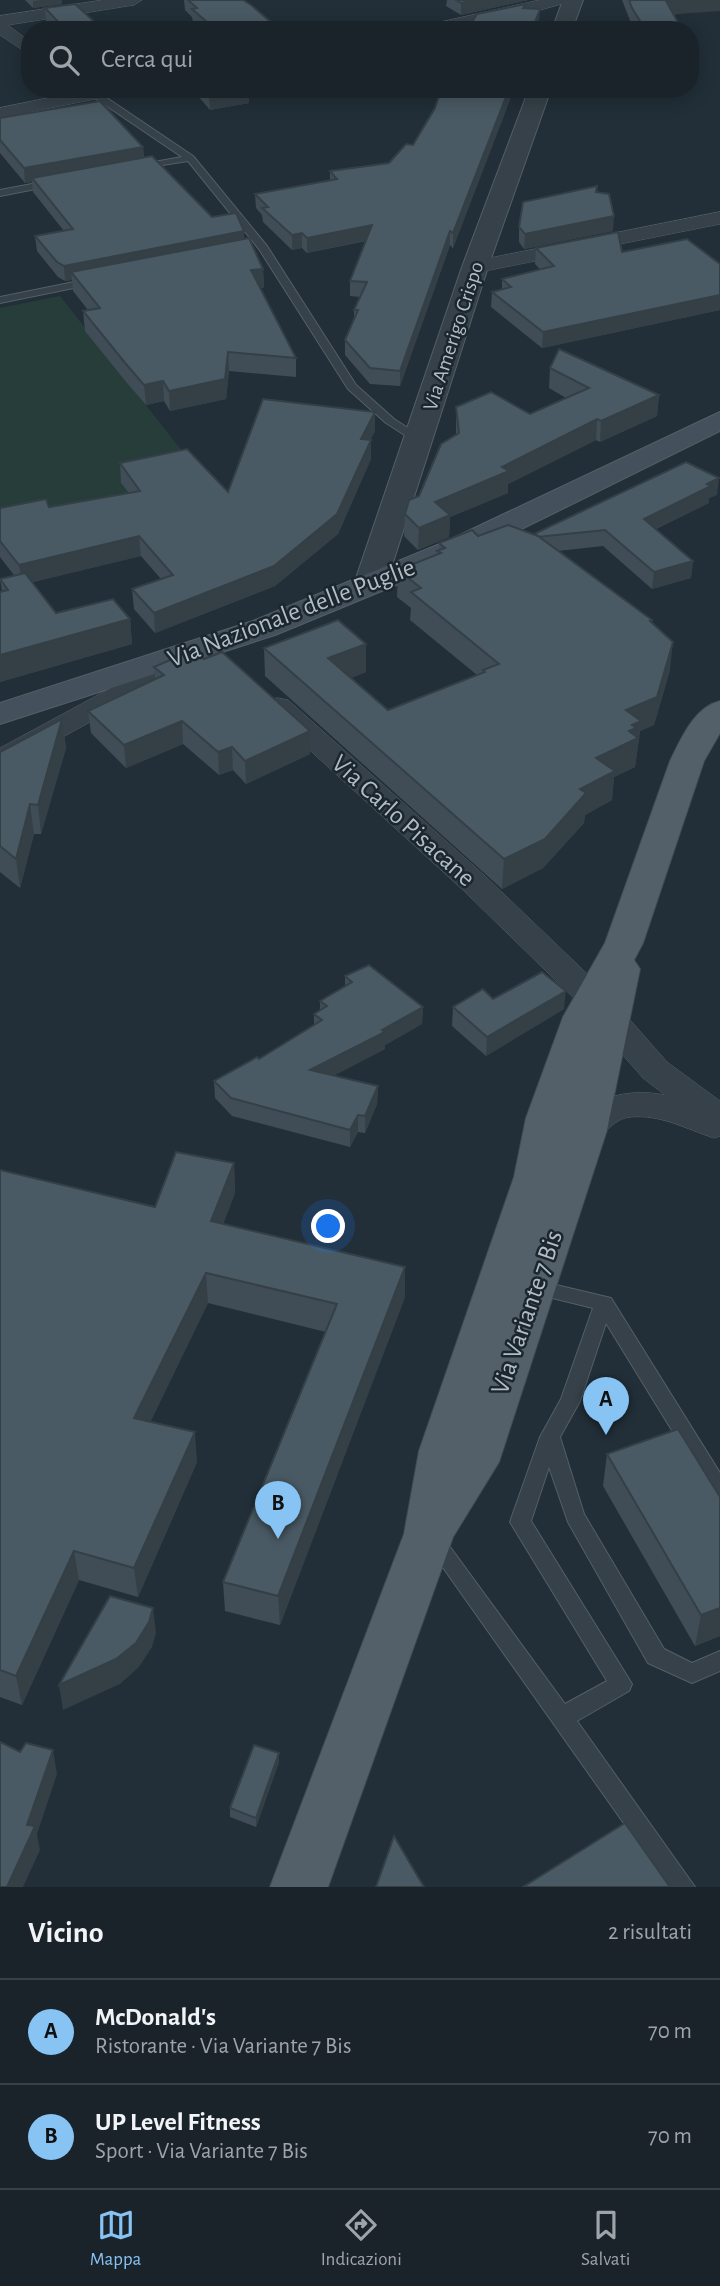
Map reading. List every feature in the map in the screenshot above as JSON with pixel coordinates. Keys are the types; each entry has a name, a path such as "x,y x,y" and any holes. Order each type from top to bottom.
{"main road":[{"name":"Via Nazionale delle Puglie","path":"0,714 221,655 264,628 458,548 720,420"},
{"name":"Via Nazionale delle Puglie","path":"688,436 720,429"},
{"name":"Via Nazionale delle Puglie","path":"688,436 720,435"},
{"name":"Via Variante 7 Bis","path":"429,1534 475,1462 586,1130 603,1010 684,771 701,734 717,713 720,678"},
{"name":"Via Variante 7 Bis","path":"299,1887 429,1534 443,1451 536,1177 547,1118 583,1017 603,1010"},
{"name":"Via Variante 7 Bis","path":"536,1177 595,1078"}],"street":[{"path":"0,21 134,0"},
{"path":"473,21 559,0"},
{"path":"565,21 573,0"},
{"path":"0,27 21,43"},
{"path":"0,113 66,98"},
{"name":"Via Amerigo Crispo","path":"370,584 475,267 537,98"},
{"path":"475,267 720,218"},
{"path":"0,760 221,655"},
{"name":"Via Carlo Pisacane","path":"261,691 474,883 603,1010 655,1070 720,1119"},
{"path":"595,1078 616,1066 636,1064 655,1070"},
{"path":"586,1130 617,1107 634,1105 664,1109 702,1119 720,1128"}],"lane":[{"path":"101,98 190,158 263,248 352,387 390,421 418,439"},
{"path":"122,170 190,158"},
{"path":"0,193 68,180"},
{"path":"250,251 263,248"},
{"path":"0,300 105,279"},
{"path":"534,1287 604,1303 720,1492"},
{"path":"561,1718 621,1684 520,1522 550,1437 570,1401 604,1303"},
{"path":"550,1437 575,1516 656,1656 692,1673 720,1661"},
{"path":"429,1534 683,1887"}],"green space":[{"path":"60,296 204,479 0,525 0,308"}],"building":[{"path":"188,0 243,0 270,21 206,21 192,9 197,8"},
{"path":"629,0 681,0 666,1 677,21 640,21"},
{"path":"75,4 93,21 57,21 45,8"},
{"path":"526,4 523,8 540,9 535,21 473,21 477,14"},
{"path":"438,98 506,98 453,233 450,231 400,371 370,368 345,340 358,310 354,310 367,282 350,281 372,225 307,238 302,233 292,235 262,208 268,207 255,194 337,179 330,171 389,163 406,144 413,145"},
{"path":"100,101 143,147 24,168 0,140 0,118"},
{"path":"152,156 212,217 236,213 244,231 64,266 57,262 35,236 73,229 32,178"},
{"path":"597,186 596,192 609,194 614,216 525,234 519,227 523,202"},
{"path":"618,232 622,252 687,239 720,264 720,295 543,332 492,292 511,287 502,279 554,266 536,248"},
{"path":"249,238 263,269 251,270 296,358 228,352 225,379 169,391 163,381 144,385 83,311 100,308 71,272"},
{"path":"559,349 659,395 601,421 597,419 502,467 509,471 435,502 450,515 419,528 405,514 409,500 419,496 441,444 459,433 456,407 491,392 530,414 589,388 550,368"},
{"path":"263,399 375,412 361,439 371,440 337,514 274,566 154,613 132,589 173,575 139,536 19,565 0,541 0,508 46,499 49,507 140,491 120,463 187,449 228,492"},
{"path":"686,462 719,478 707,484 711,486 644,519 693,561 654,572 605,530 537,537 536,533"},
{"path":"508,525 538,536 652,620 650,621 673,642 657,697 626,710 641,721 632,725 636,728 629,731 638,738 596,758 615,771 580,789 586,793 545,839 504,859 264,648 338,620 366,644 328,658 388,710 485,672 483,670 499,664 411,592 421,588 398,570 441,553 437,551 445,548 439,543 472,530 478,536"},
{"path":"25,573 56,613 113,599 130,619 0,655 0,592 8,590 0,579"},
{"path":"193,650 204,659 222,652 310,731 245,761 232,747 218,752 182,721 124,745 88,711 164,675 154,667"},
{"path":"62,719 38,805 30,804 16,859 0,846 0,752"},
{"path":"369,965 423,1007 382,1030 385,1032 310,1070 378,1086 365,1116 358,1115 350,1130 231,1098 214,1081 257,1057 259,1059 322,1020 314,1014 327,1006 320,1001 352,982 345,976"},
{"path":"542,972 566,991 487,1037 453,1007 483,989 493,999"},
{"path":"176,1152 234,1163 211,1221 405,1267 278,1596 223,1582 337,1304 206,1273 134,1418 195,1432 134,1568 74,1551 16,1676 0,1670 0,1170 155,1207"},
{"path":"678,1429 720,1497 720,1608 701,1615 607,1454"},
{"path":"110,1596 153,1608 149,1622 136,1643 116,1659 59,1685"},
{"path":"0,1742 20,1752 26,1743 53,1750 27,1825 35,1826 7,1887 0,1887"},
{"path":"254,1745 279,1753 256,1818 230,1808"},
{"path":"625,1823 670,1887 523,1887"},
{"path":"394,1836 424,1887 376,1887"}],"place":[{"name":"McDonald's","path":"606,1435"},
{"name":"UP Level Fitness","path":"278,1539"}]}
